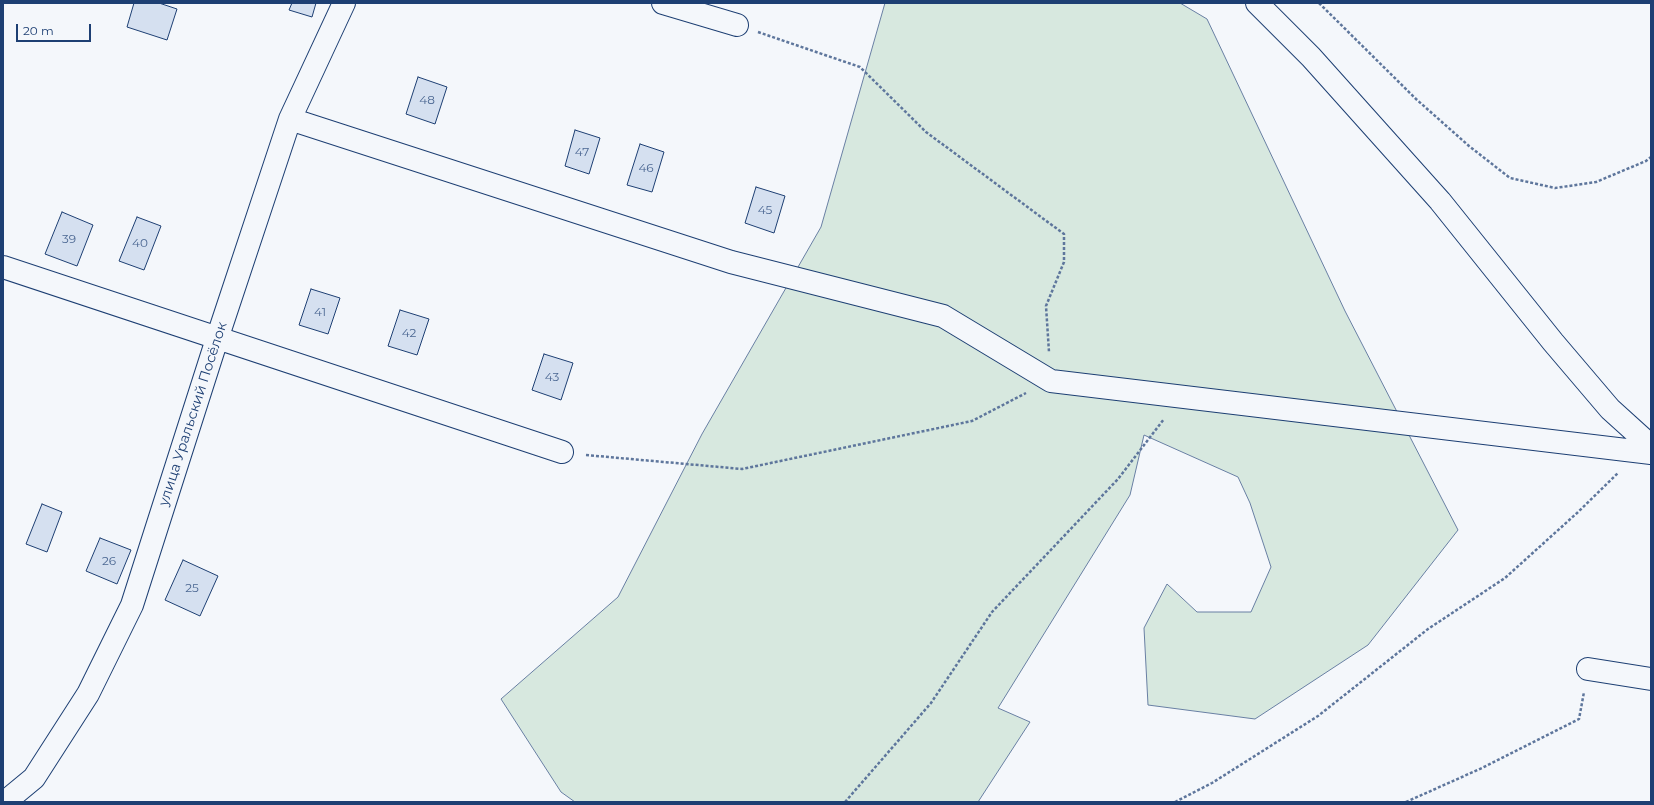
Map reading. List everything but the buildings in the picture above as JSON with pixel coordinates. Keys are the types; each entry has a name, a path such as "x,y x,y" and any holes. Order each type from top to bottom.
{"street":[{"name":"улица Уральский Посёлок","path":"5,802 34,778 47,759 88,694 132,605 217,339 290,119 344,3"},
{"path":"663,3 736,25"},
{"path":"1257,3 1311,58 1440,201 1553,342 1610,409 1651,446"},
{"path":"290,119 731,262 943,316 1051,381 1651,453"},
{"path":"3,267 562,452"},
{"path":"1588,669 1651,679"}],"path":[{"path":"1318,3 1416,99 1469,146 1510,178 1555,188 1596,182 1646,161 1651,157"},
{"path":"562,452 742,470 972,421 1051,381 1046,306 1064,262 1064,234 926,132 860,67 736,25"},
{"path":"845,802 931,703 992,612 1118,479 1182,397"},
{"path":"1175,802 1212,783 1318,716 1428,629 1505,578 1577,513 1622,469"},
{"path":"1406,802 1482,768 1580,719 1588,669"}],"shaded area":[{"path":"885,3 1180,3 1207,19 1345,311 1458,530 1368,645 1255,719 1148,705 1144,628 1167,584 1197,612 1251,612 1271,567 1250,503 1238,477 1144,435 1130,495 998,708 1030,722 978,802 575,802 561,792 501,699 618,597 702,434 821,227"}]}
